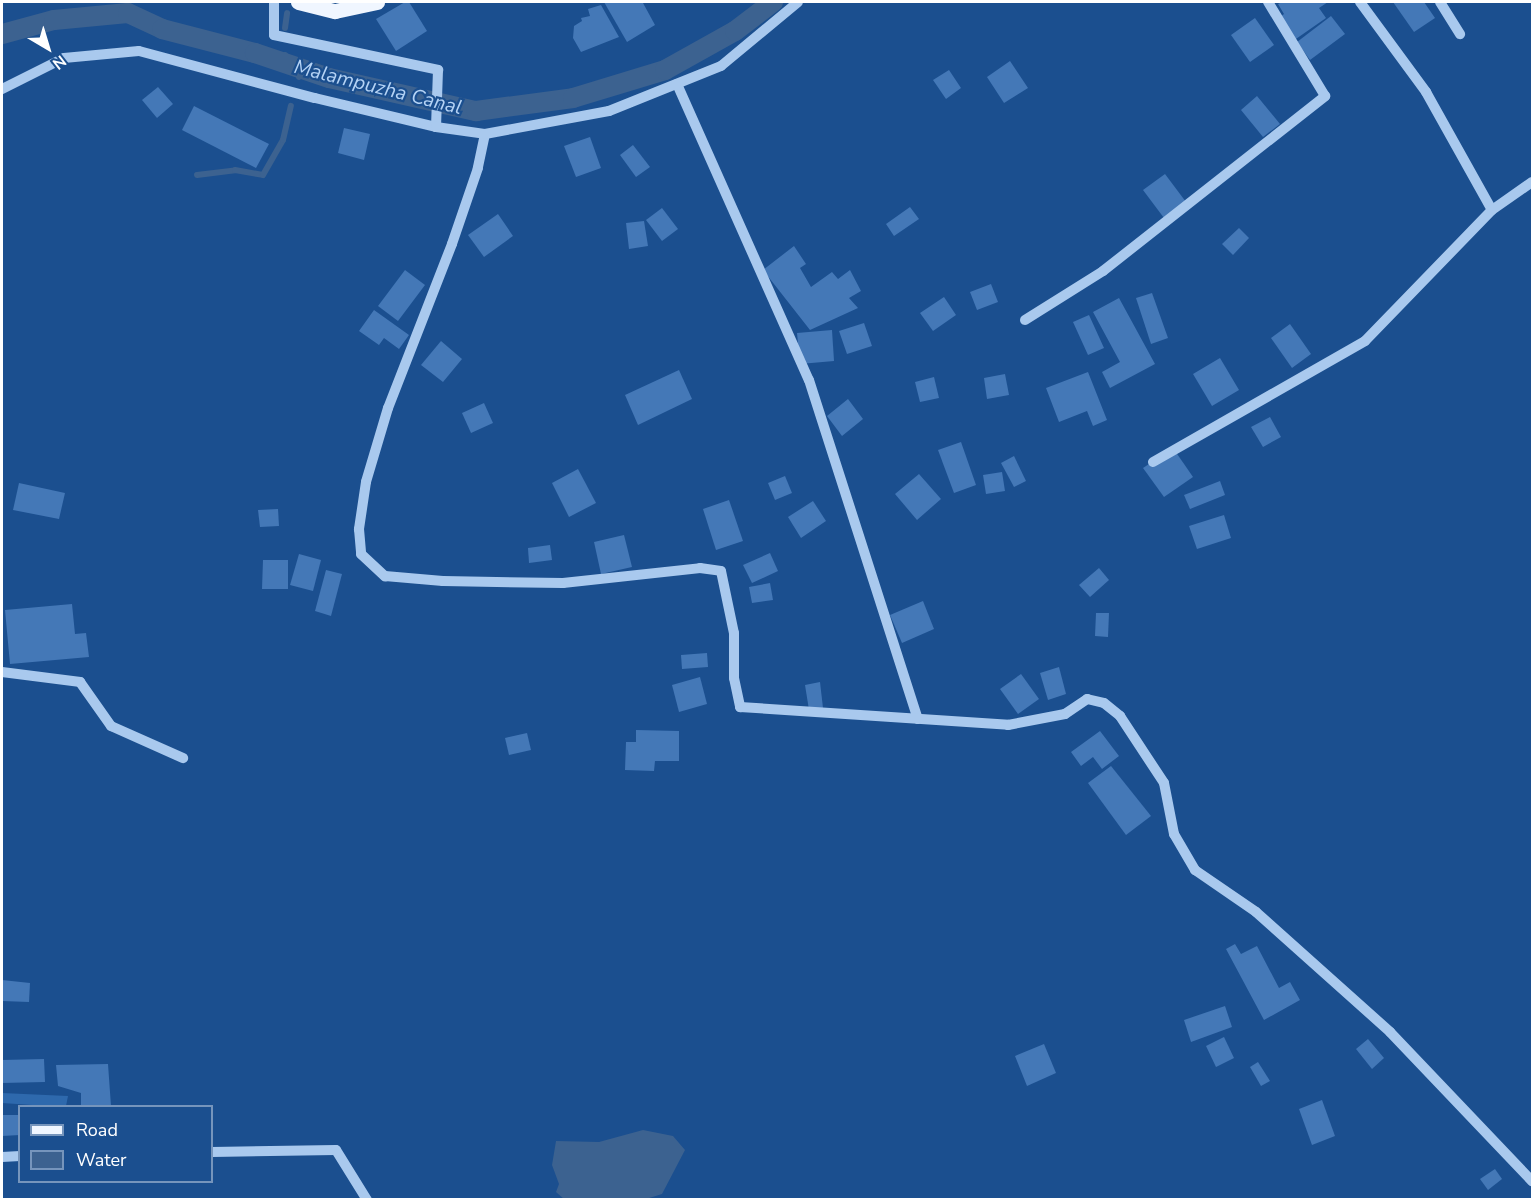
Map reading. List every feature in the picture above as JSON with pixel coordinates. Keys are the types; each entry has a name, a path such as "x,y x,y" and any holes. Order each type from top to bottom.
{"main road":[{"path":"298,2 335,11 377,2"}],"street":[{"path":"274,2 274,35 438,70 436,127"},
{"path":"2,90 64,58 139,51 216,74 436,127 484,134 609,111 721,66 798,2"},
{"path":"1025,320 1103,271 1325,96 1268,2"},
{"path":"1360,2 1426,92 1492,210"},
{"path":"1440,2 1460,34"},
{"path":"677,84 809,380 918,719"},
{"path":"484,134 478,168 452,244 385,419 366,482 359,529 361,554 386,576 443,581 563,583 700,568 720,571 734,633 734,678 740,707 1008,725 1065,714 1087,699 1104,703 1120,716 1164,783 1174,834 1195,870 1256,912 1390,1032 1533,1181"},
{"path":"1153,462 1365,341 1492,210 1533,182"},
{"path":"2,672 80,682 111,726 183,758"},
{"path":"213,1152 336,1150 367,1200"},
{"path":"2,1157 18,1156"}],"shaded area":[{"path":"2,1093 68,1096 66,1105 2,1103"}],"water":[{"path":"643,1130 673,1136 685,1150 662,1194 646,1199 565,1200 556,1192 559,1184 552,1165 556,1141 599,1142"}],"building":[{"path":"405,2 409,2 427,31 396,51 376,19"},
{"path":"604,2 643,3 655,25 627,42"},
{"path":"1282,2 1328,2 1319,8 1326,18 1293,41 1277,19 1284,14 1278,4"},
{"path":"1393,2 1424,2 1435,18 1414,32"},
{"path":"601,5 619,37 581,52 573,38 574,26 582,21 581,18 590,16 588,9"},
{"path":"1331,16 1345,34 1310,60 1297,42"},
{"path":"1255,18 1274,45 1250,62 1231,35"},
{"path":"1010,61 1028,88 1004,103 987,77"},
{"path":"949,70 961,88 946,99 933,80"},
{"path":"158,87 173,104 157,118 142,100"},
{"path":"1257,96 1280,124 1263,137 1241,110"},
{"path":"194,106 269,144 256,168 182,130"},
{"path":"344,128 370,134 364,160 338,153"},
{"path":"590,137 601,168 576,177 564,146"},
{"path":"633,145 650,167 636,177 620,155"},
{"path":"1165,174 1186,202 1164,218 1143,190"},
{"path":"910,207 919,219 894,236 886,224"},
{"path":"662,208 678,229 662,241 646,220"},
{"path":"498,214 513,236 484,257 468,235"},
{"path":"644,221 648,246 629,249 626,223"},
{"path":"1239,228 1249,238 1233,255 1222,244"},
{"path":"794,246 806,264 800,268 811,287 832,272 838,279 850,270 861,291 849,298 858,308 810,330 763,270"},
{"path":"405,270 425,285 398,321 378,306"},
{"path":"991,284 998,302 977,310 970,292"},
{"path":"1152,293 1168,338 1151,344 1136,298"},
{"path":"944,297 956,315 933,331 920,313"},
{"path":"1119,298 1155,364 1110,388 1102,372 1120,362 1093,312"},
{"path":"374,310 409,335 399,349 384,338 379,345 359,331"},
{"path":"1089,315 1104,348 1088,355 1073,322"},
{"path":"864,323 872,346 847,354 839,331"},
{"path":"1290,324 1311,354 1292,368 1271,338"},
{"path":"832,330 834,361 800,364 797,333"},
{"path":"441,341 462,359 443,382 421,365"},
{"path":"1220,358 1239,390 1212,406 1193,374"},
{"path":"679,370 692,399 638,425 625,395"},
{"path":"1088,372 1107,420 1093,426 1087,411 1059,422 1046,388"},
{"path":"1005,374 1009,395 987,399 984,378"},
{"path":"934,377 939,398 920,402 915,382"},
{"path":"848,399 863,419 842,436 827,416"},
{"path":"484,403 493,423 471,433 462,413"},
{"path":"1270,417 1281,437 1263,447 1251,427"},
{"path":"961,442 976,485 954,493 938,450"},
{"path":"1173,448 1193,477 1164,497 1143,468"},
{"path":"1014,456 1026,481 1014,487 1001,463"},
{"path":"578,469 596,503 569,517 552,483"},
{"path":"1002,472 1005,491 986,494 983,475"},
{"path":"919,474 941,499 917,520 895,494"},
{"path":"785,476 792,493 775,500 768,483"},
{"path":"1220,481 1225,495 1190,509 1184,495"},
{"path":"19,483 65,493 59,519 13,510"},
{"path":"729,500 743,541 716,550 703,509"},
{"path":"813,501 826,521 801,538 788,517"},
{"path":"278,509 279,526 260,527 258,510"},
{"path":"1224,515 1231,538 1197,549 1189,526"},
{"path":"624,535 632,567 601,574 594,542"},
{"path":"550,545 552,560 529,563 528,548"},
{"path":"770,553 778,571 752,583 743,565"},
{"path":"299,554 321,560 313,591 290,585"},
{"path":"263,560 288,560 288,589 262,589"},
{"path":"1099,568 1109,580 1090,597 1079,585"},
{"path":"326,570 342,574 331,616 315,611"},
{"path":"770,583 773,600 752,603 749,587"},
{"path":"923,601 934,629 902,643 890,615"},
{"path":"72,604 75,634 86,633 89,657 10,664 5,610"},
{"path":"1096,613 1109,613 1108,637 1095,636"},
{"path":"707,653 708,667 682,669 681,655"},
{"path":"1059,667 1066,694 1048,700 1040,673"},
{"path":"1021,674 1039,699 1018,714 1000,689"},
{"path":"700,677 707,704 679,712 672,685"},
{"path":"820,682 823,708 809,710 805,685"},
{"path":"636,730 679,731 679,761 655,761 654,771 625,770 626,742 636,742"},
{"path":"1100,731 1119,756 1102,769 1093,757 1081,766 1071,752"},
{"path":"527,733 531,750 509,755 505,738"},
{"path":"1111,766 1151,816 1126,835 1088,783"},
{"path":"1235,944 1241,954 1257,946 1279,988 1290,982 1300,1000 1264,1020 1226,949"},
{"path":"2,980 30,983 29,1002 2,1001"},
{"path":"1225,1006 1232,1027 1191,1042 1184,1020"},
{"path":"1224,1037 1234,1058 1216,1067 1206,1046"},
{"path":"1368,1039 1384,1058 1372,1069 1356,1049"},
{"path":"1044,1044 1056,1073 1027,1086 1015,1056"},
{"path":"44,1059 45,1082 2,1083 2,1060"},
{"path":"1258,1062 1270,1081 1261,1086 1250,1067"},
{"path":"108,1064 111,1105 81,1105 81,1093 58,1086 56,1065"},
{"path":"1322,1100 1335,1136 1312,1145 1299,1109"},
{"path":"2,1115 18,1115 18,1135 2,1136"},
{"path":"1495,1169 1502,1179 1488,1190 1480,1179"}],"waterway":[{"name":"Malampuzha Canal","path":"2,34 54,20 128,13 162,29 255,53 329,78 476,111 573,98 665,70 735,31 773,2"},
{"path":"285,28 287,13"},
{"path":"285,55 286,70 300,74 299,77"},
{"path":"197,175 235,170 263,175 283,140 291,106"}]}
